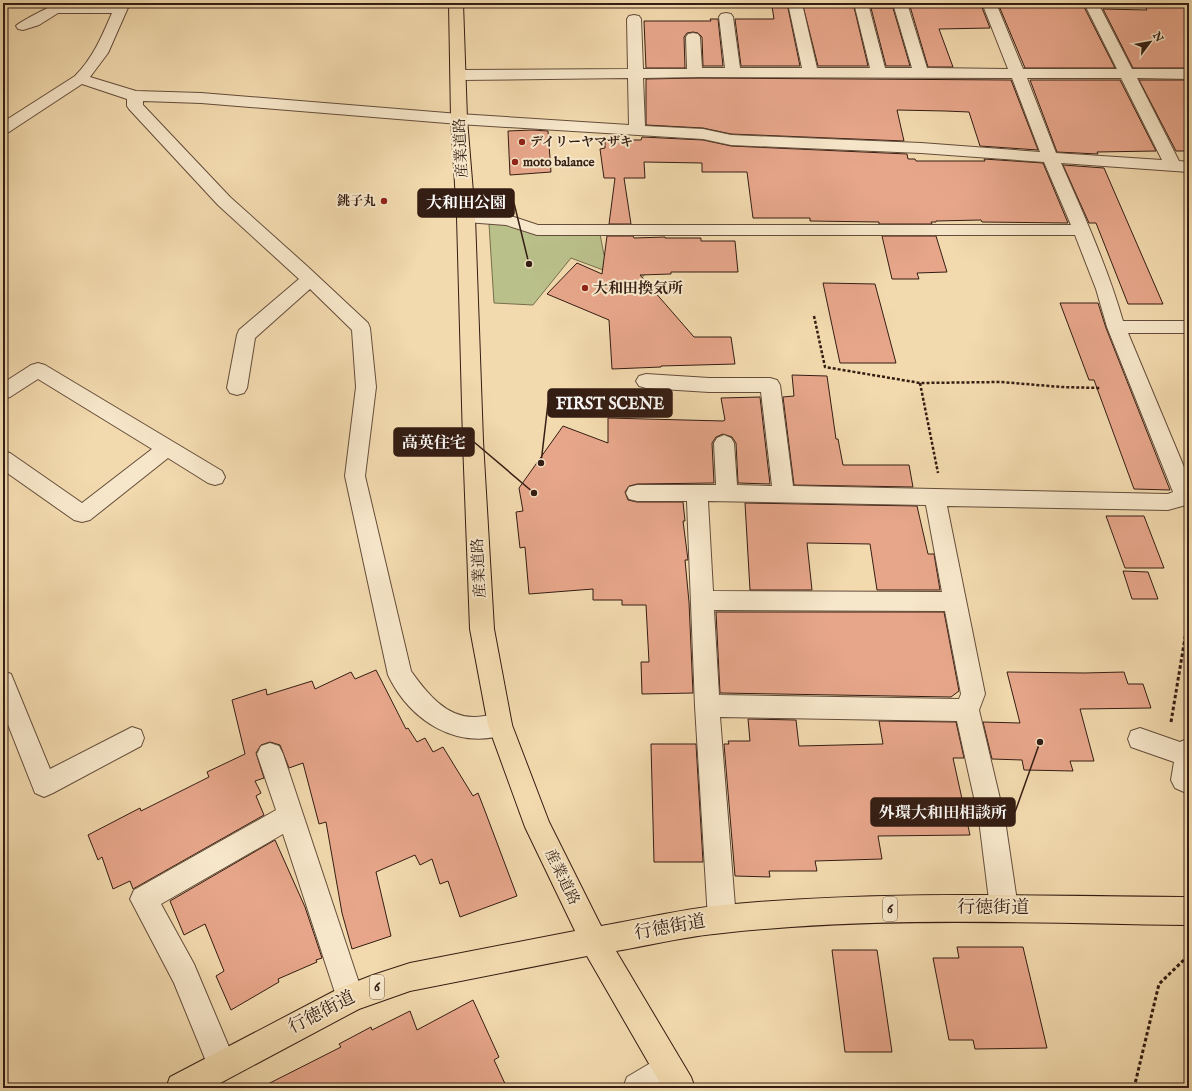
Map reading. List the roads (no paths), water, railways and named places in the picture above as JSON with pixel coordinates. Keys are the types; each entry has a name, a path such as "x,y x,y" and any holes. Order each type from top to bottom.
{"main road":[{"name":"産業道路","path":"456,3 459,119 466,216 473,441 482,630 500,725 538,827 594,942 674,1078"},
{"name":"行徳街道","path":"181,1088 350,998 373,988 410,977 722,919 833,911 936,908 1189,911"}],"street":[{"path":"861,3 879,73"},
{"path":"867,3 900,3 921,73"},
{"path":"637,493 727,493 1168,502 1188,498 1116,327 1105,289 1082,230 1050,157 989,3"},
{"path":"1091,3 1127,74 1181,166"},
{"path":"3,129 90,71 99,57 122,6 55,9 34,22 22,26"},
{"path":"796,8 810,72"},
{"path":"726,17 733,73"},
{"path":"634,20 638,130"},
{"path":"693,37 695,74"},
{"path":"459,75 810,72 1189,74"},
{"path":"80,79 135,96 201,98 459,119 703,134 731,140 921,148 1181,166"},
{"path":"135,96 135,106 224,202 310,279 361,328 366,387 355,476 400,675 417,698 445,722 471,728 500,725"},
{"path":"466,216 508,220 537,230 1082,230"},
{"path":"237,388 246,335 310,279"},
{"path":"1116,327 1189,327"},
{"path":"3,392 38,370 215,477"},
{"path":"646,381 709,385 770,385 784,495"},
{"path":"724,443 727,493"},
{"path":"3,459 82,514 167,448"},
{"path":"697,493 707,706 722,919"},
{"path":"939,498 973,694 967,710 992,820 1004,908"},
{"path":"702,600 956,602"},
{"path":"3,681 44,785 132,738"},
{"path":"707,706 967,710"},
{"path":"1147,742 1188,753 1184,780"},
{"path":"270,754 350,998"},
{"path":"222,1066 184,974 144,899 290,816"},
{"path":"638,1088 674,1078"}],"place":[{"name":"デイリーヤマザキ","path":"522,142"},
{"name":"moto balance","path":"515,162"},
{"name":"銚子丸","path":"384,201"},
{"name":"大和田公園","path":"529,264"},
{"name":"大和田換気所","path":"585,288"},
{"name":"FIRST SCENE","path":"541,463"},
{"name":"高英住宅","path":"534,493"},
{"name":"外環大和田相談所","path":"1040,742"}]}
